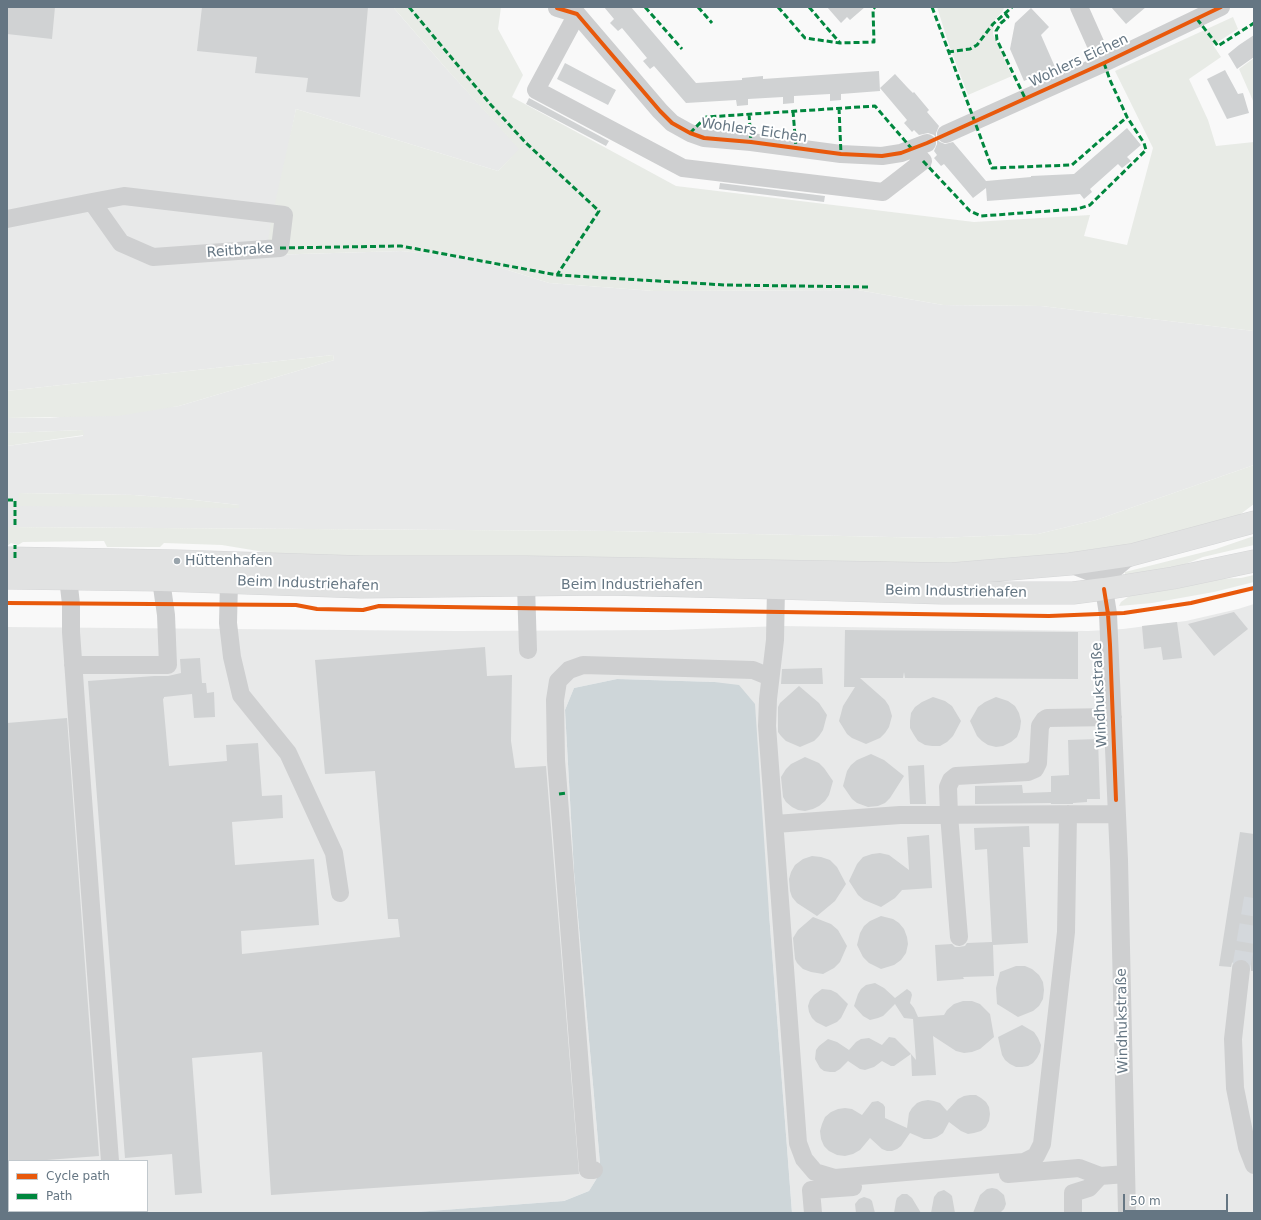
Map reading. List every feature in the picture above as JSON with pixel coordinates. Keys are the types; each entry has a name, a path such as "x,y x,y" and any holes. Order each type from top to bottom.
{"main road":[{"name":"Beim Industriehafen","path":"7,558 177,561 363,567 535,567 951,574 1070,564 1131,555 1250,521"},
{"name":"Beim Industriehafen","path":"7,578 161,580 361,587 650,585 1010,594 1073,593 1104,590 1173,578 1254,561"}],"street":[{"path":"1079,7 1104,63"},
{"name":"Wohlers Eichen","path":"946,134 1104,63 1221,7"},
{"path":"557,8 577,14"},
{"name":"Wohlers Eichen","path":"577,14 660,112 672,123 690,133 704,138 751,142 841,154 882,156 919,146 923,161 883,192 683,168 536,90 577,14"},
{"name":"Reitbrake","path":"7,219 29,215 92,202 124,196 284,215 280,248 153,257 121,243 92,202"},
{"path":"1104,590 1112,571 1131,555"},
{"name":"Windhukstraße","path":"1070,564 1093,573 1104,590 1108,614 1117,814 1127,1213"},
{"path":"68,578 71,604 73,665 110,1160"},
{"path":"73,665 168,665 166,615 161,580"},
{"path":"229,582 228,623 232,657 241,695 288,753 334,853 340,893"},
{"path":"526,585 528,650"},
{"path":"776,588 775,640 770,677 767,726 798,1143 804,1159 815,1172 835,1178 1024,1162 1036,1156 1042,1144 1066,932 1068,814"},
{"path":"594,1170 588,1170 556,760 555,700 558,681 569,670 583,665 753,670 770,677"},
{"path":"959,937 949,815 949,783 953,777 960,775 1028,772 1034,769 1038,763 1040,726 1044,720 1051,718 1113,717"},
{"path":"775,824 900,815 1117,814"},
{"path":"1241,969 1233,1039 1235,1088 1247,1147 1254,1165"},
{"path":"813,1213 811,1190 1079,1168 1100,1176 1126,1174"},
{"path":"1073,1213 1073,1193 1089,1188 1100,1176"}],"shaded area":[{"path":"7,7 393,7 443,65 520,149 498,171 296,109 267,255 401,251 470,258 549,283 654,291 858,290 943,305 1041,306 1254,331 1254,465 1096,520 1038,534 936,538 611,531 7,527 7,446 83,436 83,430 7,433 7,418 49,418 179,406 334,360 333,355 7,391","holes":["19,493 134,495 239,505 19,506"]},
{"path":"393,7 501,7 498,29 523,75 512,97 676,186 974,222 1090,215 1084,236 1127,245 1153,148 1115,71 1233,17 1238,29 1213,45 1221,57 1189,79 1208,120 1216,146 1254,142 1254,331 1041,306 943,305 858,290 654,291 549,283 470,258 401,251 266,255 271,221 296,109 498,171 519,149"},
{"path":"937,7 1004,7 1003,11 994,21 993,34 1012,76 968,95 949,45"},
{"path":"1254,58 1254,103 1239,69"},
{"path":"333,355 334,360 179,406 118,416 7,418 7,391"},
{"path":"83,430 84,435 7,446 7,433"},
{"path":"1254,465 1254,504 1238,516 1154,541 1057,558 939,564 725,559 270,556 270,553 222,545 164,543 160,547 107,547 104,541 23,542 18,545 11,543 7,546 7,527 611,531 936,538 1038,534 1096,520"},
{"path":"19,493 134,495 239,505 239,508 18,506"},
{"path":"1254,536 1254,545 1203,557 1173,569 1125,576 1125,572 1216,549"},
{"path":"1254,575 1254,582 1214,592 1152,603 1119,606 1121,602 1132,594 1212,579 1241,578"},
{"path":"1254,604 1254,1213 792,1213 769,913 714,682 617,679 574,688 565,710 574,872 600,1163 597,1178 589,1191 564,1201 403,1213 7,1213 7,627 457,631 668,630 782,626 1088,631 1123,629 1186,621"},
{"path":"617,679 714,682 739,685 755,704 792,1213 403,1213 564,1201 589,1191 597,1178 600,1163 574,872 565,710 574,688"}],"building":[{"path":"7,7 55,7 52,39 7,34"},
{"path":"202,7 368,7 360,97 306,92 308,78 255,73 257,57 197,51"},
{"path":"604,7 631,7 696,83 742,80 742,78 763,76 763,79 879,71 880,91 841,94 841,100 830,101 830,94 794,96 794,103 783,104 783,97 748,99 748,105 737,106 736,100 686,103 654,66 650,69 643,61 647,58 622,28 618,31 610,23 614,19"},
{"path":"827,7 865,7 850,20 847,17 841,23"},
{"path":"1111,7 1146,7 1126,24"},
{"path":"1031,8 1049,27 1041,35 1055,67 1024,81 1010,49 1015,23"},
{"path":"1254,35 1254,57 1237,69 1228,54"},
{"path":"565,63 616,90 608,105 557,79"},
{"path":"1225,70 1238,94 1243,93 1249,113 1227,119 1207,79"},
{"path":"895,74 913,93 914,92 929,110 927,112 939,126 936,133 936,138 945,144 953,142 986,181 1031,176 1074,174 1127,128 1141,145 1127,157 1131,161 1122,168 1118,164 1090,189 1092,192 1084,199 1080,194 987,201 986,188 973,198 944,164 941,166 934,158 937,155 934,151 937,140 934,135 928,133 919,135 914,130 912,132 904,123 907,120 880,88"},
{"path":"529,98 609,141 606,146 526,104"},
{"path":"720,183 825,196 824,202 719,189"},
{"path":"1234,612 1248,629 1214,656 1188,624"},
{"path":"1177,622 1182,658 1163,660 1161,647 1144,649 1142,626"},
{"path":"845,630 1078,632 1078,679 905,678 904,672 903,678 860,678 885,700 889,706 892,716 889,727 885,733 880,738 866,744 852,738 847,734 839,721 843,706 855,687 844,687"},
{"path":"485,647 487,676 512,675 511,741 515,768 546,766 579,1174 271,1195 262,1052 192,1058 202,1193 175,1195 172,1154 125,1158 88,681 168,676 181,673 180,659 200,658 202,683 206,683 207,693 214,692 215,717 194,718 192,694 164,697 169,766 227,761 226,745 258,743 262,796 282,795 283,818 232,822 235,865 314,859 319,925 241,931 242,954 400,937 398,919 388,919 375,771 325,774 315,660"},
{"path":"822,668 823,684 781,684 782,669"},
{"path":"799,686 819,703 827,715 823,730 819,736 814,741 800,747 786,741 778,732 778,707 780,703"},
{"path":"933,697 945,701 952,706 961,721 953,736 940,746 925,745 918,741 910,728 911,713 915,707"},
{"path":"996,697 1008,701 1015,706 1021,721 1017,737 1003,746 996,747 988,745 977,736 970,721 978,707"},
{"path":"67,718 99,1156 7,1161 7,723"},
{"path":"1098,739 1100,799 1087,799 1087,802 1073,804 975,804 975,786 1022,785 1023,793 1051,792 1051,776 1069,775 1068,740"},
{"path":"871,754 884,760 904,776 890,798 885,803 878,806 868,807 857,803 852,799 843,786 847,771 851,765 857,760"},
{"path":"805,757 819,763 833,781 829,795 825,801 813,809 805,811 798,810 786,802 783,797 781,777 791,764"},
{"path":"924,765 926,804 910,804 908,766"},
{"path":"1029,826 1030,847 1023,847 1028,943 993,945 994,976 963,977 964,979 937,981 935,945 952,944 955,947 959,947 965,946 967,943 992,942 987,849 975,850 974,828"},
{"path":"1240,832 1254,834 1254,971 1251,971 1251,965 1248,961 1243,959 1236,960 1232,963 1231,967 1219,966"},
{"path":"929,835 932,888 902,890 895,898 881,907 864,900 858,895 849,881 857,864 863,857 880,853 889,855 909,870 907,837"},
{"path":"812,856 830,860 837,867 846,884 835,901 817,916 797,903 792,897 789,879 795,865 803,859"},
{"path":"881,916 893,919 899,923 904,929 908,944 906,953 901,960 894,965 881,969 869,963 863,957 857,945 860,933 864,926 870,921"},
{"path":"813,917 831,924 838,930 847,946 840,962 834,968 823,974 803,969 795,959 793,938 798,930"},
{"path":"1016,966 1025,966 1032,969 1039,975 1043,982 1044,990 1043,999 1039,1006 1033,1011 1018,1017 997,1004 996,988 1000,972"},
{"path":"875,983 884,988 895,998 907,989 911,992 912,995 910,1003 918,1017 944,1015 954,1004 963,1001 972,1001 980,1004 990,1014 994,1037 980,1049 964,1053 956,1051 933,1036 936,1075 912,1076 911,1054 916,1060 913,1019 904,1018 895,1004 883,1016 870,1020 863,1016 854,1006 861,989 866,985"},
{"path":"822,989 831,990 837,993 848,1004 841,1018 837,1022 826,1027 816,1022 812,1018 808,1006 814,995"},
{"path":"1022,1025 1034,1032 1038,1038 1041,1045 1040,1052 1033,1063 1028,1066 1016,1067 1005,1060 1002,1055 998,1037"},
{"path":"889,1037 895,1038 911,1054 894,1066 882,1061 874,1067 865,1070 860,1069 848,1061 840,1069 835,1072 830,1072 824,1071 820,1068 815,1059 816,1050 828,1039 837,1042 849,1050 861,1039 869,1038 882,1045"},
{"path":"970,1095 976,1095 981,1098 989,1107 989,1121 986,1127 981,1131 968,1134 961,1131 949,1122 943,1133 931,1139 924,1139 910,1133 901,1146 892,1151 887,1151 882,1149 870,1138 860,1150 845,1156 837,1155 829,1151 824,1146 821,1139 820,1131 825,1117 838,1109 852,1109 862,1115 872,1102 878,1101 885,1107 885,1118 907,1128 909,1113 917,1103 928,1100 934,1101 940,1103 947,1111 958,1099"},
{"path":"987,1189 997,1189 1004,1195 1006,1204 1004,1209 1000,1213 973,1213 980,1195"},
{"path":"944,1190 952,1196 955,1213 931,1213 934,1197 938,1192"},
{"path":"902,1194 907,1194 912,1198 921,1213 894,1213 897,1198"},
{"path":"864,1197 872,1201 875,1213 856,1213 855,1204 859,1199"}],"tunnel":[{"path":"1241,969 1254,892"}],"marked path":[{"path":"409,7 491,105 526,143 599,211 557,275"},
{"path":"645,7 682,49"},
{"path":"698,7 712,23"},
{"path":"778,7 805,38 840,43 874,42 873,9 875,7"},
{"path":"809,7 840,43"},
{"path":"932,7 992,168 1072,165 1127,117"},
{"path":"948,52 970,49 977,45 993,24 1012,7"},
{"path":"1005,13 1008,17 1001,23 996,31 997,40 1025,98"},
{"path":"1197,19 1218,46 1254,23"},
{"path":"923,161 970,211 981,216 1077,209 1090,205 1146,150 1144,143 1127,117 1104,63"},
{"path":"690,133 706,117 875,106 912,149"},
{"path":"839,108 841,154"},
{"path":"793,111 796,148"},
{"path":"749,114 751,142"},
{"path":"280,248 401,246 557,275 725,285 871,287"},
{"path":"7,500 15,500 15,528"},
{"path":"15,545 15,558"},
{"path":"559,794 567,793"}],"cycle path":[{"path":"558,7 557,8 577,14 660,111 672,123 690,133 704,138 751,142 841,154 882,156 901,153 927,143 1104,63 1221,7"},
{"path":"7,603 296,605 317,609 363,610 379,606 1049,616 1124,613 1191,603 1254,588"},
{"path":"1104,589 1108,614 1110,645 1116,800"}],"place":[{"name":"Hüttenhafen","path":"177,561"}]}
